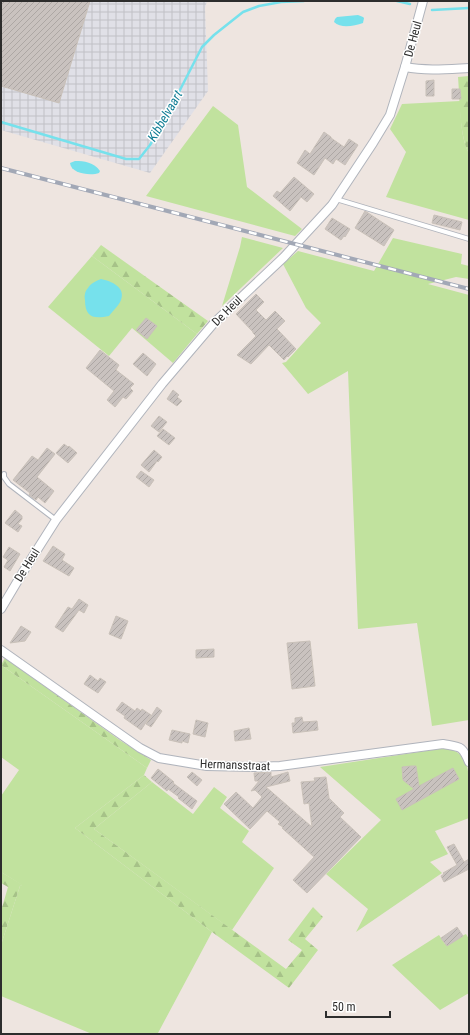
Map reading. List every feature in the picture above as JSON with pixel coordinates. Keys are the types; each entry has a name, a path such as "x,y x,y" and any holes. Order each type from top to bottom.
{"street":[{"name":"De Heul","path":"1,609 56,520 162,384 214,323 284,257 322,216 374,143 390,115 423,1"},
{"path":"405,67 441,70 469,68"},
{"name":"Hermansstraat","path":"1,650 140,748 159,758 208,766 280,766 443,744 459,746 465,752 469,762"}],"lane":[{"path":"335,199 469,239"},
{"path":"4,474 4,477 9,484 56,520"}],"shaded area":[{"path":"1,1 207,1 205,8 208,91 150,173 1,130"}],"green space":[{"path":"469,76 469,154 463,137 458,77"},
{"path":"460,101 463,135 469,154 469,220 386,197 406,152 390,129 402,104"},
{"path":"213,106 238,125 247,187 302,229 295,236 146,196"},
{"path":"242,237 283,248 222,306 240,247"},
{"path":"393,238 462,254 461,264 469,266 469,279 456,277 428,284 469,295 469,720 432,726 417,623 358,629 348,371 308,394 282,363 286,362 321,323 306,308 283,264 298,251 374,271"},
{"path":"101,245 208,321 197,334 92,256"},
{"path":"92,256 197,334 173,363 132,328 109,356 48,307"},
{"path":"5,658 121,741 151,760 147,768 1,665"},
{"path":"1,665 147,768 144,775 75,828 212,932 158,1033 160,1034 92,1034 1,996 1,942 20,886 22,885 1,872 1,796 19,770 1,757"},
{"path":"445,748 453,750 459,754 464,759 466,764 469,778 469,818 435,831 448,854 430,862 442,873 356,932 368,909 326,874 381,820 320,767"},
{"path":"144,775 152,782 94,829 286,969 302,950 288,940 313,907 323,917 305,939 318,950 289,988 212,932 75,828"},
{"path":"152,782 193,814 214,787 227,797 220,808 249,831 242,842 274,868 232,930 94,829"},
{"path":"1,872 23,885 20,886 2,942 1,911 8,887 1,883"},
{"path":"466,934 469,939 469,993 440,1010 392,965 439,935 445,944"}],"water":[{"path":"358,15 364,18 363,23 352,26 340,26 334,22 337,17"},
{"path":"75,161 92,164 100,171 99,173 95,174 78,172 71,167 70,163"},
{"path":"101,279 117,285 120,288 122,295 119,304 109,316 95,317 91,316 87,311 85,306 85,295 86,291 95,281"}],"building":[{"path":"1,1 90,1 59,103 1,86"},
{"path":"434,80 434,96 426,96 426,81"},
{"path":"452,89 460,89 461,99 452,99"},
{"path":"324,132 344,147 349,139 358,145 345,165 336,159 333,164 325,158 314,175 297,163 305,150 310,154"},
{"path":"294,177 314,194 307,202 301,197 290,211 273,196 277,191 280,193"},
{"path":"365,211 394,230 384,246 355,228"},
{"path":"434,215 462,222 460,230 432,223"},
{"path":"332,218 350,229 341,240 325,229"},
{"path":"256,294 264,302 256,310 266,320 275,311 285,321 277,329 296,349 284,360 269,345 251,364 237,355 256,336 236,314"},
{"path":"146,318 157,326 147,339 136,330"},
{"path":"100,350 119,365 116,370 134,384 130,388 133,391 126,399 123,397 115,407 107,400 114,391 86,368"},
{"path":"143,353 156,364 147,376 133,364"},
{"path":"173,390 179,395 177,397 182,401 177,406 167,399"},
{"path":"159,416 167,422 159,432 151,426"},
{"path":"163,429 175,438 169,445 157,436"},
{"path":"64,444 68,447 69,446 77,453 68,463 56,453"},
{"path":"47,448 55,454 37,477 54,491 45,503 38,497 36,500 29,495 30,493 13,480 32,456 38,460"},
{"path":"154,450 162,457 149,472 141,465"},
{"path":"141,471 154,480 149,487 136,477"},
{"path":"15,510 22,516 22,519 18,524 22,526 18,532 5,523"},
{"path":"53,546 65,554 62,560 74,568 69,576 43,561"},
{"path":"9,547 20,554 10,571 4,567 8,560 3,557"},
{"path":"79,599 88,605 84,613 79,610 63,632 55,627 68,607 72,609"},
{"path":"116,616 128,621 121,639 109,634"},
{"path":"21,626 31,632 25,641 10,643"},
{"path":"310,641 315,686 292,689 287,643"},
{"path":"214,649 214,657 196,658 196,650"},
{"path":"90,675 98,681 100,678 106,682 98,693 84,684"},
{"path":"122,702 135,711 137,708 141,711 142,709 151,715 141,730 124,718 125,716 116,710"},
{"path":"157,707 162,711 151,727 146,724"},
{"path":"302,717 303,722 317,721 318,730 293,733 292,723 295,723 295,718"},
{"path":"196,720 208,723 205,737 193,734"},
{"path":"249,728 251,739 235,741 234,731"},
{"path":"172,730 190,734 188,743 169,740"},
{"path":"416,766 419,786 453,768 459,779 402,810 396,799 414,789 403,780 402,767"},
{"path":"158,769 174,782 173,783 197,801 192,809 178,798 179,797 168,789 167,791 151,778"},
{"path":"192,772 202,780 197,786 187,777"},
{"path":"271,772 271,777 288,772 290,781 266,787 312,827 309,803 304,804 301,782 315,781 314,778 326,777 329,798 344,813 340,817 361,837 307,893 293,880 314,857 282,828 283,827 278,824 280,822 267,811 250,829 224,804 236,792 253,808 262,797 255,790 251,791 259,781 255,781 254,773"},
{"path":"454,844 464,862 469,859 469,869 444,882 441,876 444,874 443,873 457,865 447,847"},
{"path":"457,927 463,936 447,946 441,938"}],"waterway":[{"name":"Kibbelvaart","path":"1,122 126,159 139,159 161,127 202,47 214,35 243,12 259,6 281,2 304,1"},
{"name":"Kibbelvaart","path":"397,1 410,4"},
{"name":"Kibbelvaart","path":"432,10 469,8"}],"railway":[{"path":"1,168 469,289"}]}
